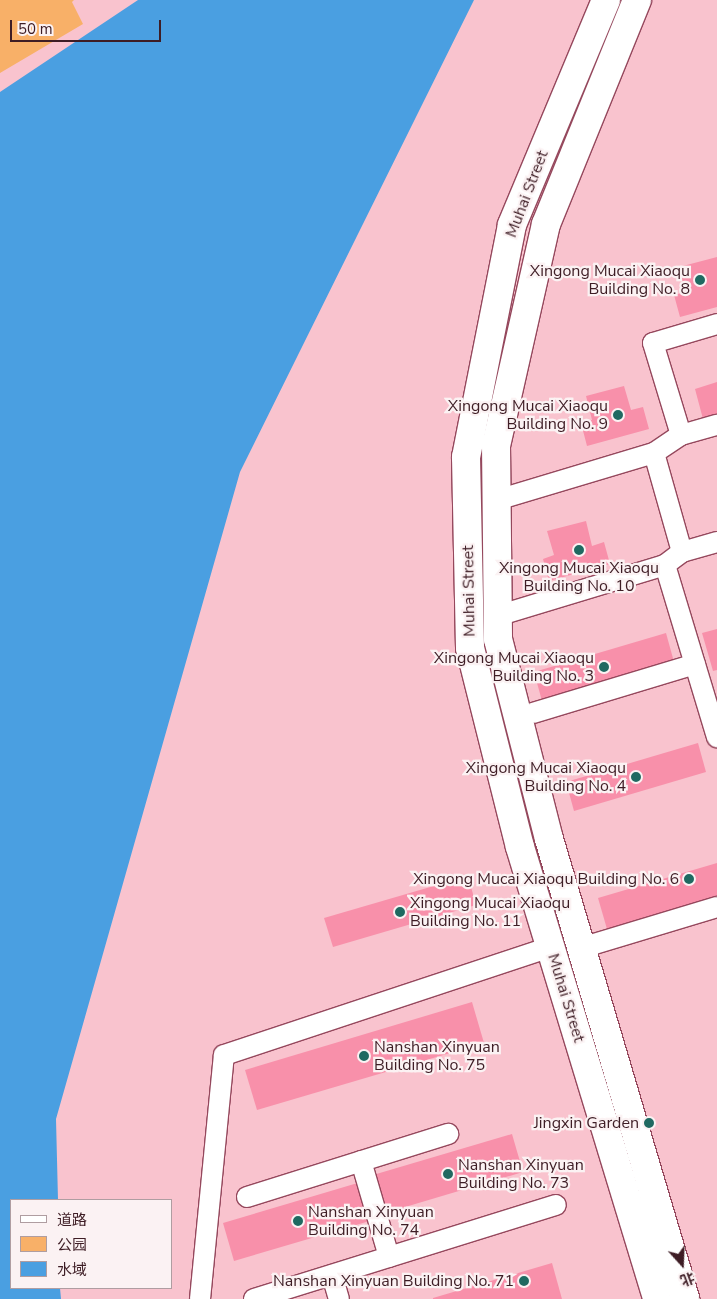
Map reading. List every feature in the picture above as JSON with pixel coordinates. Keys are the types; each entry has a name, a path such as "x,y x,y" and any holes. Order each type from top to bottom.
{"main road":[{"name":"Muhai Street","path":"606,0 512,225 466,457 470,648 520,847 657,1299"},
{"name":"Muhai Street","path":"637,0 546,224 496,445 497,616 498,639 548,839 685,1299"}],"street":[{"path":"681,435 653,343 717,324"},
{"path":"496,500 654,453 681,435 717,425"},
{"path":"654,453 682,552"},
{"path":"497,616 666,565 682,552 717,542"},
{"path":"666,565 717,737"},
{"path":"533,713 695,664"},
{"path":"581,948 717,907"},
{"path":"200,1299 224,1055 550,947"},
{"path":"247,1197 448,1134"},
{"path":"361,1161 389,1257"},
{"path":"254,1299 556,1205"},
{"path":"332,1275 339,1299"}],"green space":[{"path":"0,0 74,0 72,2 83,24 0,73"}],"water":[{"path":"138,0 474,0 240,472 56,1119 58,1199 10,1199 10,1289 60,1289 61,1299 0,1299 0,92"}],"building":[{"name":"Xingong Mucai Xiaoqu Building No. 8","path":"717,257 717,307 680,317 674,295 685,292 679,267"},
{"path":"717,382 717,415 703,419 695,389"},
{"name":"Xingong Mucai Xiaoqu Building No. 9","path":"624,386 631,410 643,407 649,429 587,446 581,423 592,420 586,396"},
{"name":"Xingong Mucai Xiaoqu Building No. 10","path":"586,521 592,546 604,542 610,564 549,581 543,559 554,555 547,531"},
{"path":"717,629 717,670 713,671 702,633"},
{"name":"Xingong Mucai Xiaoqu Building No. 3","path":"666,633 674,662 542,701 534,672"},
{"name":"Xingong Mucai Xiaoqu Building No. 4","path":"698,743 706,772 574,811 566,782"},
{"name":"Xingong Mucai Xiaoqu Building No. 6","path":"717,863 717,896 607,929 598,898"},
{"name":"Xingong Mucai Xiaoqu Building No. 11","path":"468,876 476,905 333,947 324,918"},
{"name":"Nanshan Xinyuan Building No. 75","path":"472,1002 484,1043 257,1110 245,1070"},
{"name":"Nanshan Xinyuan Building No. 73","path":"512,1134 523,1172 385,1213 373,1175"},
{"name":"Nanshan Xinyuan Building No. 74","path":"361,1182 373,1220 234,1261 223,1223"},
{"name":"Nanshan Xinyuan Building No. 71","path":"552,1263 562,1299 433,1299 433,1298"}],"place":[{"name":"Xingong Mucai Xiaoqu Building No. 8","path":"700,280"},
{"name":"Xingong Mucai Xiaoqu Building No. 9","path":"618,415"},
{"name":"Xingong Mucai Xiaoqu Building No. 10","path":"579,550"},
{"name":"Xingong Mucai Xiaoqu Building No. 3","path":"604,667"},
{"name":"Xingong Mucai Xiaoqu Building No. 4","path":"636,777"},
{"name":"Xingong Mucai Xiaoqu Building No. 6","path":"689,879"},
{"name":"Xingong Mucai Xiaoqu Building No. 11","path":"400,912"},
{"name":"Nanshan Xinyuan Building No. 75","path":"364,1056"},
{"name":"Jingxin Garden","path":"649,1123"},
{"name":"Nanshan Xinyuan Building No. 73","path":"448,1174"},
{"name":"Nanshan Xinyuan Building No. 74","path":"298,1221"},
{"name":"Nanshan Xinyuan Building No. 71","path":"524,1281"}]}
